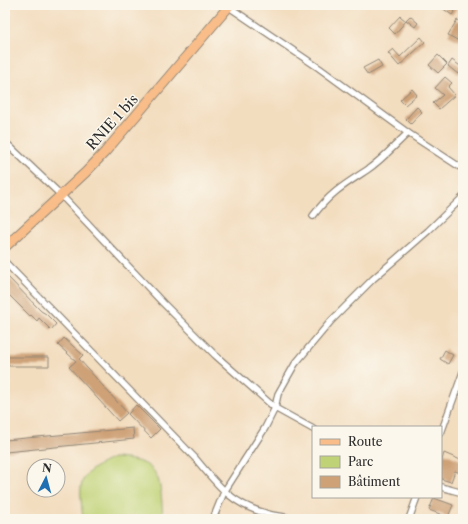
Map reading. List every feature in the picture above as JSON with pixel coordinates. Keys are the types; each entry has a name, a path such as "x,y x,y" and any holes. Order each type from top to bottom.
{"main road":[{"name":"RNIE 1 bis","path":"5,247 105,152 229,6"}],"street":[{"path":"229,6 319,68 408,133 463,169"},
{"path":"313,216 324,202 342,185 367,170 408,133"},
{"path":"5,142 61,195 163,304 215,355 275,408 312,428"},
{"path":"213,519 224,492 265,428 275,408 278,394 285,379 331,322 373,279 428,231 463,197"},
{"path":"5,262 195,458 224,492 243,506 265,514 292,519"},
{"path":"442,430 463,372"},
{"path":"442,488 463,493"},
{"path":"409,519 417,498"}],"green space":[{"path":"113,458 129,459 141,462 150,467 155,473 159,481 161,492 163,519 83,519 81,488 83,481 86,475 92,470"}],"building":[{"path":"444,5 459,5 452,15 442,8"},
{"path":"400,16 406,21 395,34 389,28"},
{"path":"410,16 418,23 415,27 406,20"},
{"path":"457,20 463,23 463,34 459,41 448,35"},
{"path":"421,37 425,42 399,66 388,53 393,49 400,57"},
{"path":"438,55 447,64 438,73 429,65"},
{"path":"378,60 382,67 368,75 363,68"},
{"path":"452,60 463,68 458,74 448,66"},
{"path":"445,77 452,83 448,87 455,95 439,109 433,103 443,95 435,88"},
{"path":"412,89 417,95 405,105 400,100"},
{"path":"417,107 422,112 411,124 406,119"},
{"path":"5,274 41,311 56,324 51,330 39,318 37,321 31,315 30,316 5,291"},
{"path":"64,338 83,355 79,359 127,413 118,421 69,367 76,361 58,345"},
{"path":"445,350 453,355 448,364 440,359"},
{"path":"5,357 49,357 49,366 9,366 9,364 5,365"},
{"path":"136,405 160,429 151,438 128,414"},
{"path":"133,428 134,439 6,452 5,440"},
{"path":"444,453 463,461 463,474 455,471 451,482 442,479 442,460"},
{"path":"434,498 453,505 448,517 429,510"}]}
